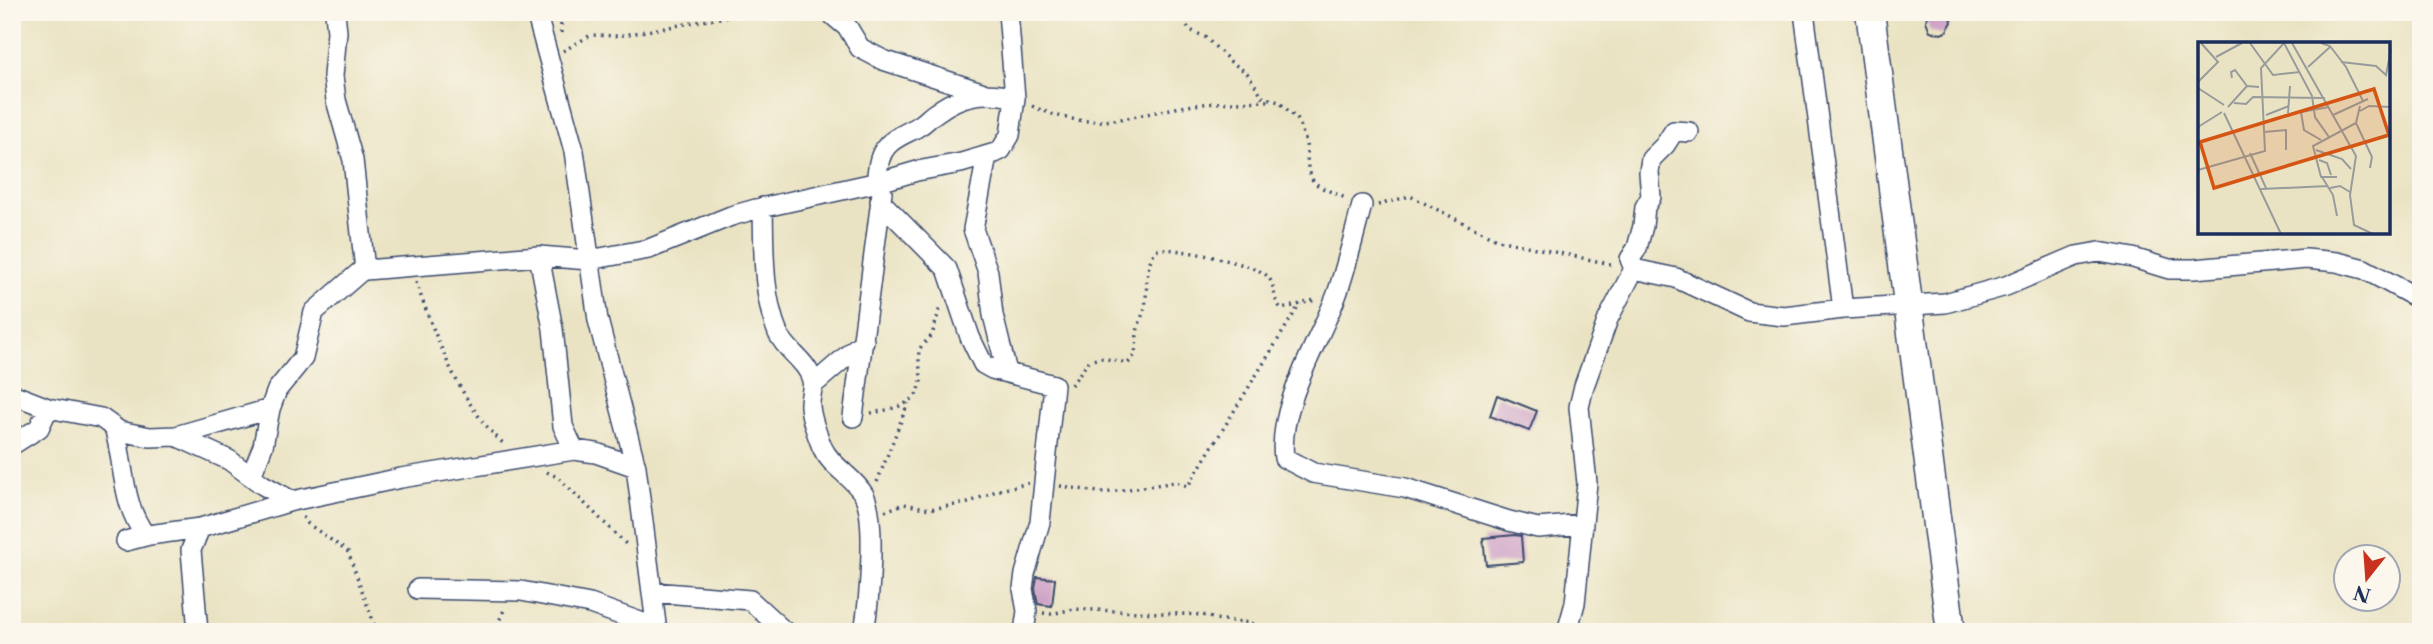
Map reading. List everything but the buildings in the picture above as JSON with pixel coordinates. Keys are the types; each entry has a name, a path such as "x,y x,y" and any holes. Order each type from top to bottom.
{"highway":[{"path":"1870,12 1951,632"}],"street":[{"path":"335,12 337,32 333,60 334,88 353,160 365,270"},
{"path":"418,589 528,593 590,604 657,630 636,467 598,320 574,152 536,12"},
{"path":"829,12 853,34 860,48 873,55 899,67 983,93"},
{"path":"251,476 263,446 270,409 277,390 303,358 314,312 365,270 539,256 589,260 649,249 731,216 763,207 880,188 987,156 1001,150 1010,135 1014,98 1008,12"},
{"path":"1804,12 1843,309"},
{"path":"853,416 864,341 880,188 880,156 888,144 925,123 937,111 965,97 998,93 1014,98"},
{"path":"1567,632 1575,603 1587,483 1579,407 1584,386 1608,319 1634,269 1630,258 1640,237 1645,207 1651,197 1651,159 1674,131 1689,132"},
{"path":"987,156 973,229 988,272 994,324 1007,372"},
{"path":"880,188 949,274 970,337 983,364 989,368 1054,384 1040,522 1024,581 1027,611 1024,632"},
{"path":"1362,205 1336,295 1298,384 1282,442 1284,458 1313,473 1405,488 1538,528 1583,524"},
{"path":"763,207 768,295 776,329 784,344 805,366 813,386 810,404 823,449 835,467 862,492 869,514 867,614 864,632"},
{"path":"1634,269 1676,278 1749,312 1784,316 1843,309 1945,303 2006,286 2076,256 2099,252 2133,258 2169,269 2194,270 2306,260 2337,262 2364,269 2421,300"},
{"path":"539,256 553,329 563,426 574,450"},
{"path":"813,386 864,341"},
{"path":"12,394 48,408 101,418 114,427 139,437 176,436 270,409"},
{"path":"12,444 38,428 48,408"},
{"path":"114,427 127,499 133,517 146,536"},
{"path":"176,436 229,460 292,501"},
{"path":"125,541 200,528 292,501 401,478 574,450 596,453 636,467"},
{"path":"198,632 191,550 200,528"},
{"path":"653,592 750,600 785,632"}],"path":[{"path":"561,52 591,35 618,36 732,16 739,12"},
{"path":"1186,12 1189,30 1205,37 1247,73 1265,99 1279,102 1298,120 1303,128 1308,168 1313,181 1320,187 1371,207 1410,196 1498,240 1634,269"},
{"path":"1014,98 1056,117 1097,123 1181,107 1272,100"},
{"path":"1052,409 1089,361 1101,358 1126,363 1131,361 1145,308 1150,261 1152,253 1158,249 1189,252 1257,270 1269,278 1280,308 1285,309 1336,295"},
{"path":"411,266 432,327 471,406 495,436 524,459 559,478 649,567"},
{"path":"869,514 908,403 920,388 919,349 932,335 941,304 954,292"},
{"path":"869,514 904,504 930,509 968,503 1022,483 1043,482 1081,491 1104,493 1178,481 1188,486 1300,304"},
{"path":"853,416 889,410 908,403"},
{"path":"292,501 307,523 348,552 377,632"},
{"path":"1027,611 1051,614 1074,609 1203,615 1252,623 1259,632"}]}
